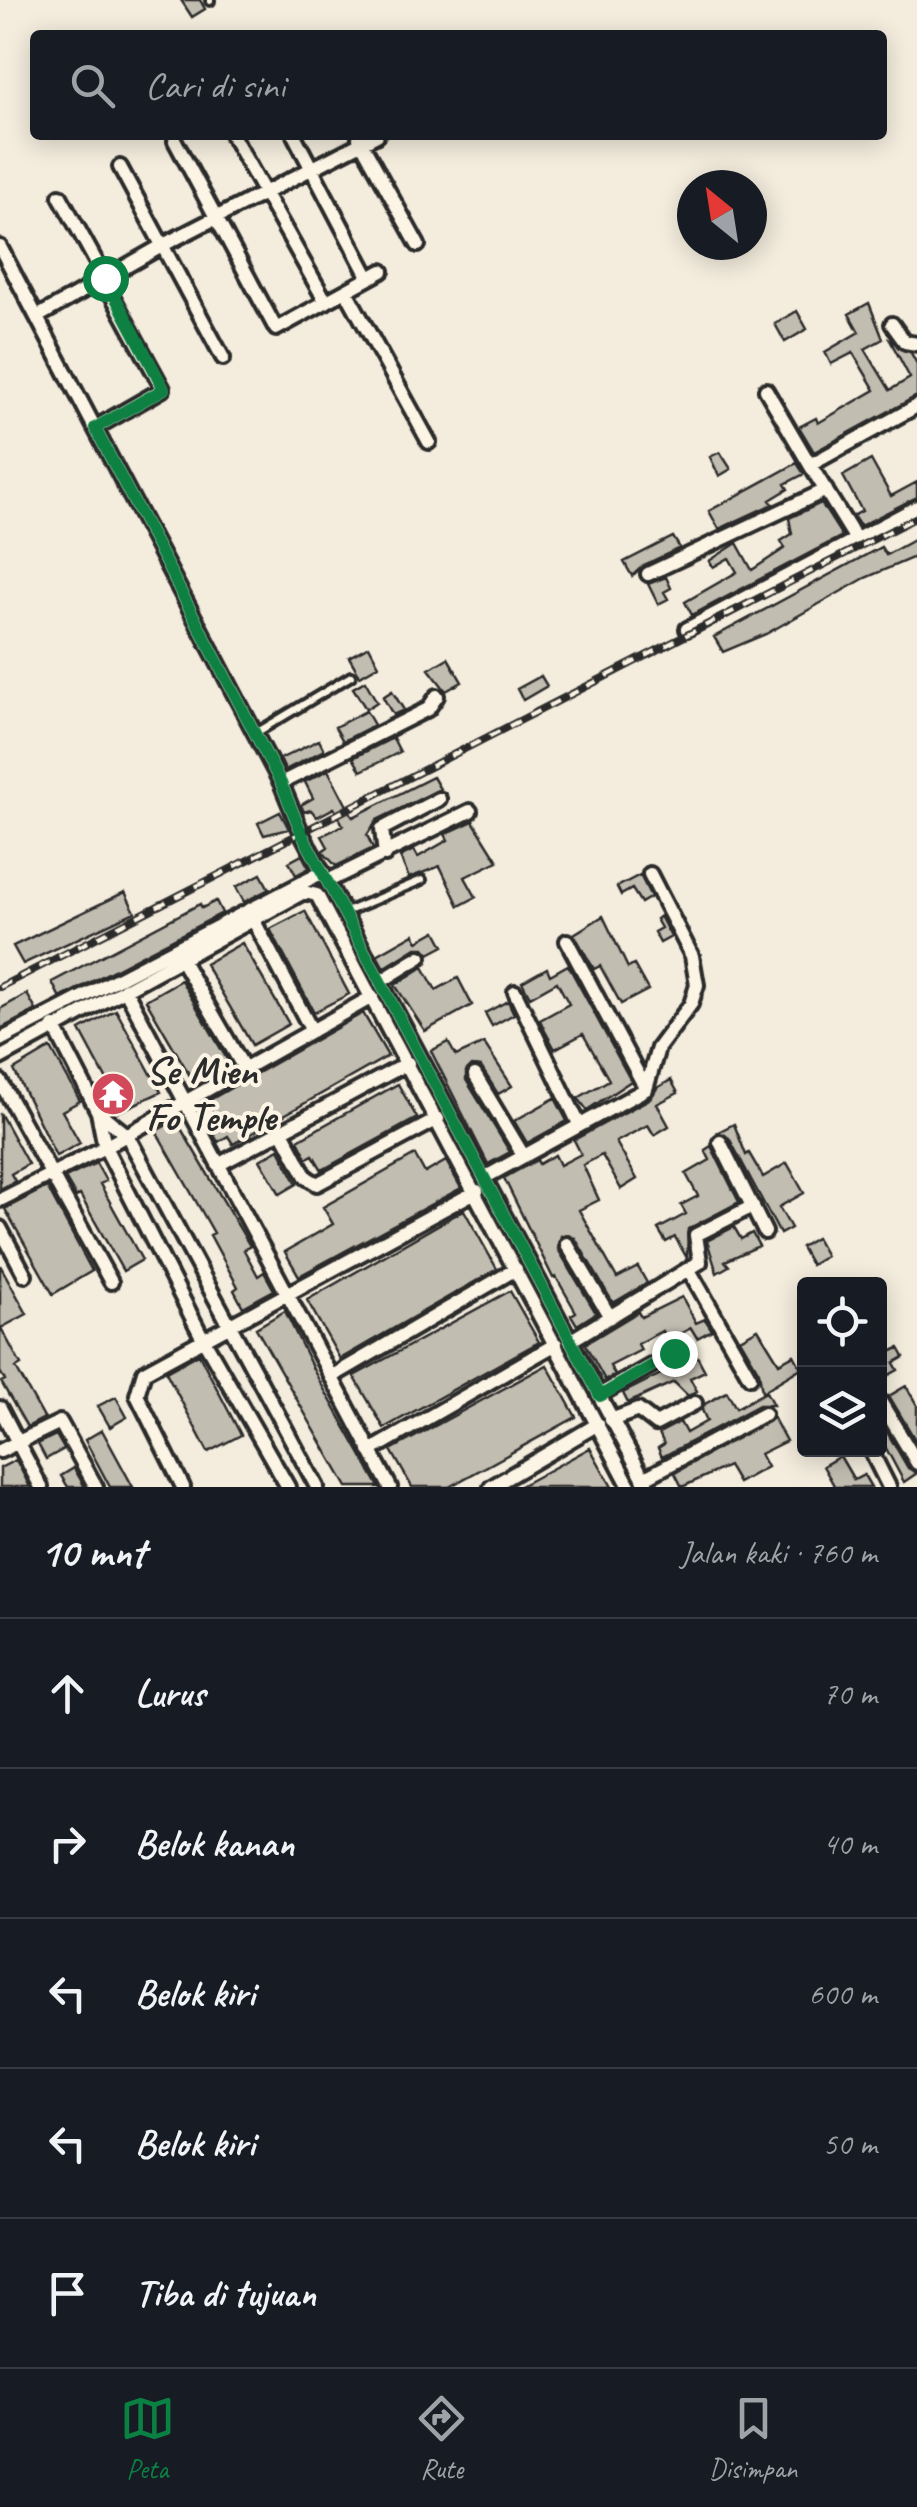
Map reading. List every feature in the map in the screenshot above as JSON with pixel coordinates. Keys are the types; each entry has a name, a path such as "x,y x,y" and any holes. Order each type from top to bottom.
{"street":[{"path":"235,140 326,302"},
{"path":"297,140 369,278"},
{"path":"37,317 358,140"},
{"path":"361,140 418,245"},
{"path":"176,141 276,329 382,271"},
{"path":"120,167 222,358"},
{"path":"60,196 164,389 95,428"},
{"path":"1,251 281,783 380,982 600,1396 604,1422 630,1487"},
{"path":"346,291 429,442"},
{"path":"892,324 906,342 917,344"},
{"path":"766,390 857,541"},
{"path":"810,465 917,406"},
{"path":"648,574 826,490"},
{"path":"687,629 917,507"},
{"path":"281,783 428,709 437,696"},
{"path":"384,854 382,829 439,799"},
{"path":"0,1040 326,876 384,854 470,811"},
{"path":"484,1178 646,1089 658,1048 691,1004 696,985 692,956 650,874"},
{"path":"0,1058 304,892 317,895 556,1344 645,1483 764,1414"},
{"path":"254,921 312,1032"},
{"path":"567,941 646,1089"},
{"path":"380,982 420,957"},
{"path":"181,959 245,1070"},
{"path":"126,989 390,1487"},
{"path":"514,992 579,1124"},
{"path":"0,1200 106,1148 372,997"},
{"path":"54,1026 98,1112 106,1148 202,1337 288,1487"},
{"path":"218,1165 408,1063"},
{"path":"475,1075 523,1155"},
{"path":"0,1081 111,1282"},
{"path":"98,1112 128,1135 317,1487"},
{"path":"282,1130 306,1177 317,1184 438,1119"},
{"path":"720,1142 765,1232"},
{"path":"183,1487 137,1388 144,1372 202,1337 477,1191"},
{"path":"570,1341 689,1270 702,1260 696,1235 753,1206"},
{"path":"0,1228 25,1275"},
{"path":"568,1244 610,1317"},
{"path":"330,1377 516,1270"},
{"path":"689,1270 750,1377"},
{"path":"370,1451 556,1344"},
{"path":"600,1396 674,1353"},
{"path":"491,1487 604,1422 636,1410 656,1424 695,1403"},
{"path":"0,1408 41,1487"},
{"path":"887,1413 917,1463"},
{"path":"0,1452 62,1423 96,1487"},
{"path":"874,1457 887,1486"}],"lane":[{"path":"254,734 351,676"},
{"path":"344,913 422,880"}],"building":[{"path":"181,0 200,0 205,9 192,17"},
{"path":"869,303 883,339 865,349 890,390 910,378 890,340 911,353 917,364 917,396 814,452 799,427 816,418 818,423 875,390 853,353 831,364 825,352 859,332 849,314"},
{"path":"797,311 807,329 785,342 775,324"},
{"path":"720,452 731,469 719,476 710,457"},
{"path":"871,460 891,496 917,482 917,497 860,526 853,516 862,511 843,476"},
{"path":"797,463 804,474 785,484 788,489 770,500 773,504 719,529 709,511"},
{"path":"821,503 842,536 692,615 685,602 737,572 729,558 713,567 709,561 737,543 752,570 785,548 781,541 792,534 789,518"},
{"path":"673,537 680,548 644,565 632,576 624,562"},
{"path":"917,538 917,556 865,578 766,634 723,652 714,637 881,547 886,555"},
{"path":"666,577 671,588 664,592 668,599 658,604 648,584"},
{"path":"369,646 379,665 360,676 349,657"},
{"path":"448,658 462,682 446,691 429,669"},
{"path":"541,676 547,686 523,700 517,689"},
{"path":"365,681 377,702 366,709 353,688"},
{"path":"392,691 404,710 393,715 383,697"},
{"path":"366,711 374,725 343,741 335,727"},
{"path":"393,738 400,752 361,771 353,758"},
{"path":"319,740 324,750 285,770 280,759"},
{"path":"328,770 353,817 433,777 440,789 377,820 367,835 373,848 336,866 322,851 328,847 322,836 343,825 334,808 317,817 311,810 304,812 301,805 313,798 305,782"},
{"path":"280,812 289,829 264,835 258,823"},
{"path":"473,821 498,861 465,877 476,897 459,906 440,866 409,878 400,857 414,850 418,857 448,840 445,834"},
{"path":"302,855 309,868 296,875 289,862"},
{"path":"261,874 269,889 244,902 236,887"},
{"path":"640,875 651,897 641,903 632,889 621,895 617,887"},
{"path":"125,892 135,912 23,964 13,946"},
{"path":"216,901 222,913 60,998 52,982 200,904 202,908"},
{"path":"305,911 349,994 314,1012 270,929"},
{"path":"603,916 628,968 634,965 648,990 621,1004 600,966 594,969 574,934"},
{"path":"660,916 671,937 660,943 654,932 661,928 656,919"},
{"path":"436,931 444,946 429,954 424,948 416,948 384,968 377,955 414,934 418,941"},
{"path":"242,943 289,1024 252,1045 205,964"},
{"path":"568,965 631,1081 587,1110 578,1098 609,1080 583,1034 555,1049 545,1031 540,1020 569,1004 557,982 530,997 522,982 547,968 550,975"},
{"path":"423,967 436,990 458,978 472,1005 425,1031 395,985"},
{"path":"181,980 228,1061 193,1081 146,1000"},
{"path":"27,994 36,1010 0,1029 0,1009"},
{"path":"508,1001 514,1014 492,1026 485,1013"},
{"path":"116,1010 161,1092 118,1112 106,1089 110,1086 80,1030"},
{"path":"363,1013 388,1056 233,1144 228,1136 218,1142 210,1128 220,1123 208,1101"},
{"path":"448,1042 456,1056 484,1043 512,1086 498,1094 481,1067 471,1066 466,1071 466,1080 510,1152 488,1164 431,1051"},
{"path":"51,1048 80,1101 62,1111 80,1143 56,1156 14,1070"},
{"path":"671,1080 678,1093 657,1104 669,1126 654,1135 648,1125 616,1142 637,1179 621,1189 602,1155 583,1165 599,1200 579,1210 617,1278 638,1267 647,1283 613,1303 575,1238 561,1236 558,1249 596,1313 577,1325 571,1315 576,1312 556,1277 553,1278 504,1178 537,1160 539,1164 555,1155 560,1165 581,1154 574,1140 651,1098 657,1088"},
{"path":"398,1084 417,1118 322,1170 313,1155 307,1158 298,1140"},
{"path":"555,1098 567,1121 527,1143 514,1121"},
{"path":"0,1113 28,1164 11,1174 15,1181 0,1189"},
{"path":"176,1120 250,1246 244,1250 258,1276 264,1272 274,1290 243,1307 234,1290 238,1287 210,1235 214,1233 156,1131"},
{"path":"734,1124 746,1155 749,1153 763,1177 787,1163 804,1193 779,1207 791,1228 780,1234 729,1138 718,1132"},
{"path":"711,1146 739,1202 688,1229 687,1258 675,1237 666,1242 658,1229 686,1214 681,1205 698,1196 686,1174 710,1160 705,1150"},
{"path":"279,1149 297,1184 280,1194 260,1160"},
{"path":"415,1155 425,1173 446,1161 461,1188 299,1276 285,1252 333,1224 323,1207"},
{"path":"96,1163 106,1181 100,1184 142,1260 123,1271 80,1195 76,1197 65,1178"},
{"path":"47,1187 92,1271 53,1294 5,1209"},
{"path":"464,1210 497,1269 340,1359 307,1300"},
{"path":"734,1227 741,1239 752,1233 759,1246 725,1261 729,1266 717,1273 707,1241"},
{"path":"816,1238 826,1256 811,1265 801,1247"},
{"path":"0,1265 27,1314 1,1328 21,1365 16,1368 44,1418 27,1427 1,1382 5,1380 0,1372"},
{"path":"510,1291 539,1342 384,1428 354,1376"},
{"path":"682,1297 696,1323 705,1319 712,1330 697,1338 691,1328 667,1341 662,1331 638,1344 641,1350 610,1366 615,1375 605,1380 585,1344 638,1312 641,1317"},
{"path":"285,1311 379,1487 347,1487 256,1328"},
{"path":"758,1329 779,1363 794,1355 797,1370 762,1392 759,1372 740,1339"},
{"path":"899,1348 904,1357 894,1363 898,1370 887,1376 887,1367 887,1354"},
{"path":"199,1354 241,1435 208,1452 166,1372"},
{"path":"697,1356 705,1371 690,1378 697,1391 688,1396 674,1382 628,1403 623,1393"},
{"path":"547,1365 576,1417 449,1487 412,1487 391,1450"},
{"path":"906,1386 917,1405 917,1443 889,1396"},
{"path":"727,1392 736,1408 766,1392 773,1405 759,1405 662,1457 658,1448 664,1444 659,1433 680,1422 686,1433 707,1421 702,1410 705,1404"},
{"path":"116,1397 127,1417 110,1427 98,1406"},
{"path":"773,1417 786,1441 760,1454 767,1467 738,1483 728,1466 682,1487 675,1473"},
{"path":"102,1430 133,1487 110,1487 85,1440"},
{"path":"887,1432 908,1468 917,1473 904,1482 887,1450"},
{"path":"56,1435 64,1449 46,1459 38,1444"},
{"path":"590,1448 612,1487 518,1487 557,1466"},
{"path":"841,1457 854,1480 864,1475 871,1487 835,1487 823,1466"},
{"path":"16,1460 30,1487 0,1487 0,1468"},
{"path":"74,1468 85,1487 68,1487 61,1476"}],"railway":[{"path":"0,987 917,517"}],"place":[{"name":"Se Mien Fo Temple","path":"113,1094"}],"route":[{"path":"105,278 164,389 95,428 380,982 600,1396 674,1353"}]}
